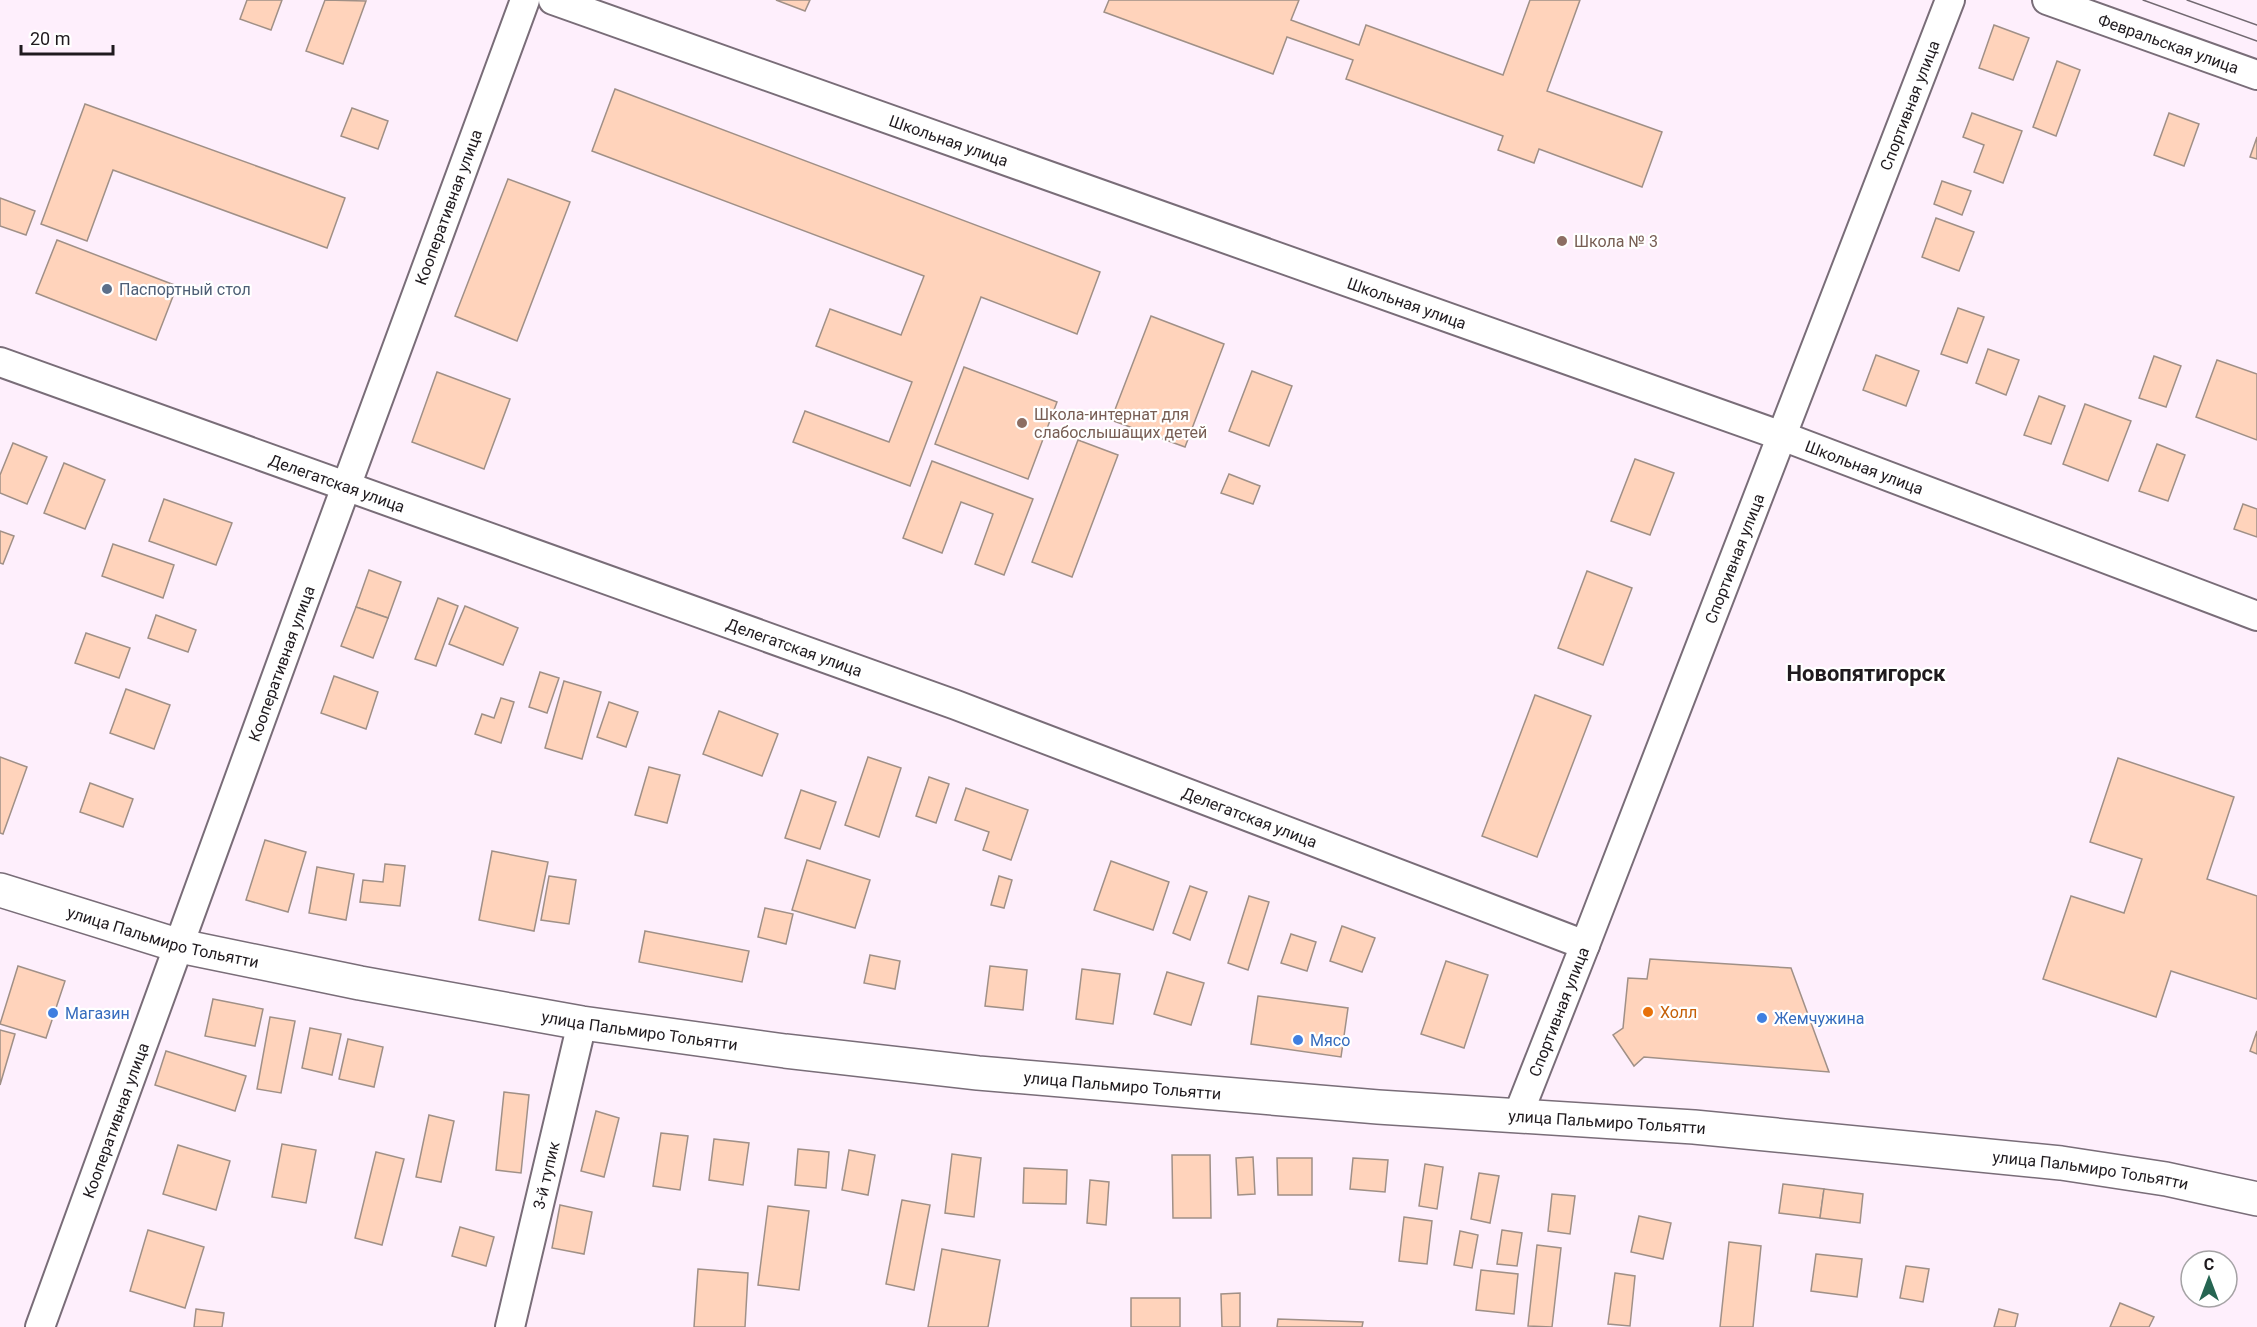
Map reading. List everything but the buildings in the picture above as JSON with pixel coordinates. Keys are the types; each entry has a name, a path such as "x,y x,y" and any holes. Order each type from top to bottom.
{"street":[{"name":"Кооперативная улица","path":"40,1327 180,946 344,487 525,0"},
{"name":"Школьная улица","path":"553,0 1782,436 2257,616"},
{"name":"Спортивная улица","path":"1518,1115 1950,0"},
{"name":"Февральская улица","path":"2047,0 2257,75"},
{"name":"Делегатская улица","path":"0,362 956,705 1585,945"},
{"name":"улица Пальмиро Тольятти","path":"0,890 180,946 360,983 582,1023 785,1051 978,1073 1378,1107 1694,1127 2061,1163 2166,1179 2257,1199"},
{"name":"3-й тупик","path":"510,1327 582,1023"}],"tram line":[{"path":"2143,0 2257,41"},
{"path":"2187,0 2257,25"}],"place":[{"name":"Школа № 3","path":"1562,241"},
{"name":"Паспортный стол","path":"107,289"},
{"name":"Школа-интернат для слабослышащих детей","path":"1022,423"},
{"name":"Холл","path":"1648,1012"},
{"name":"Магазин","path":"53,1013"},
{"name":"Жемчужина","path":"1762,1018"},
{"name":"Мясо","path":"1298,1040"}],"district":[{"name":"Новопятигорск","path":"1866,673"}]}
